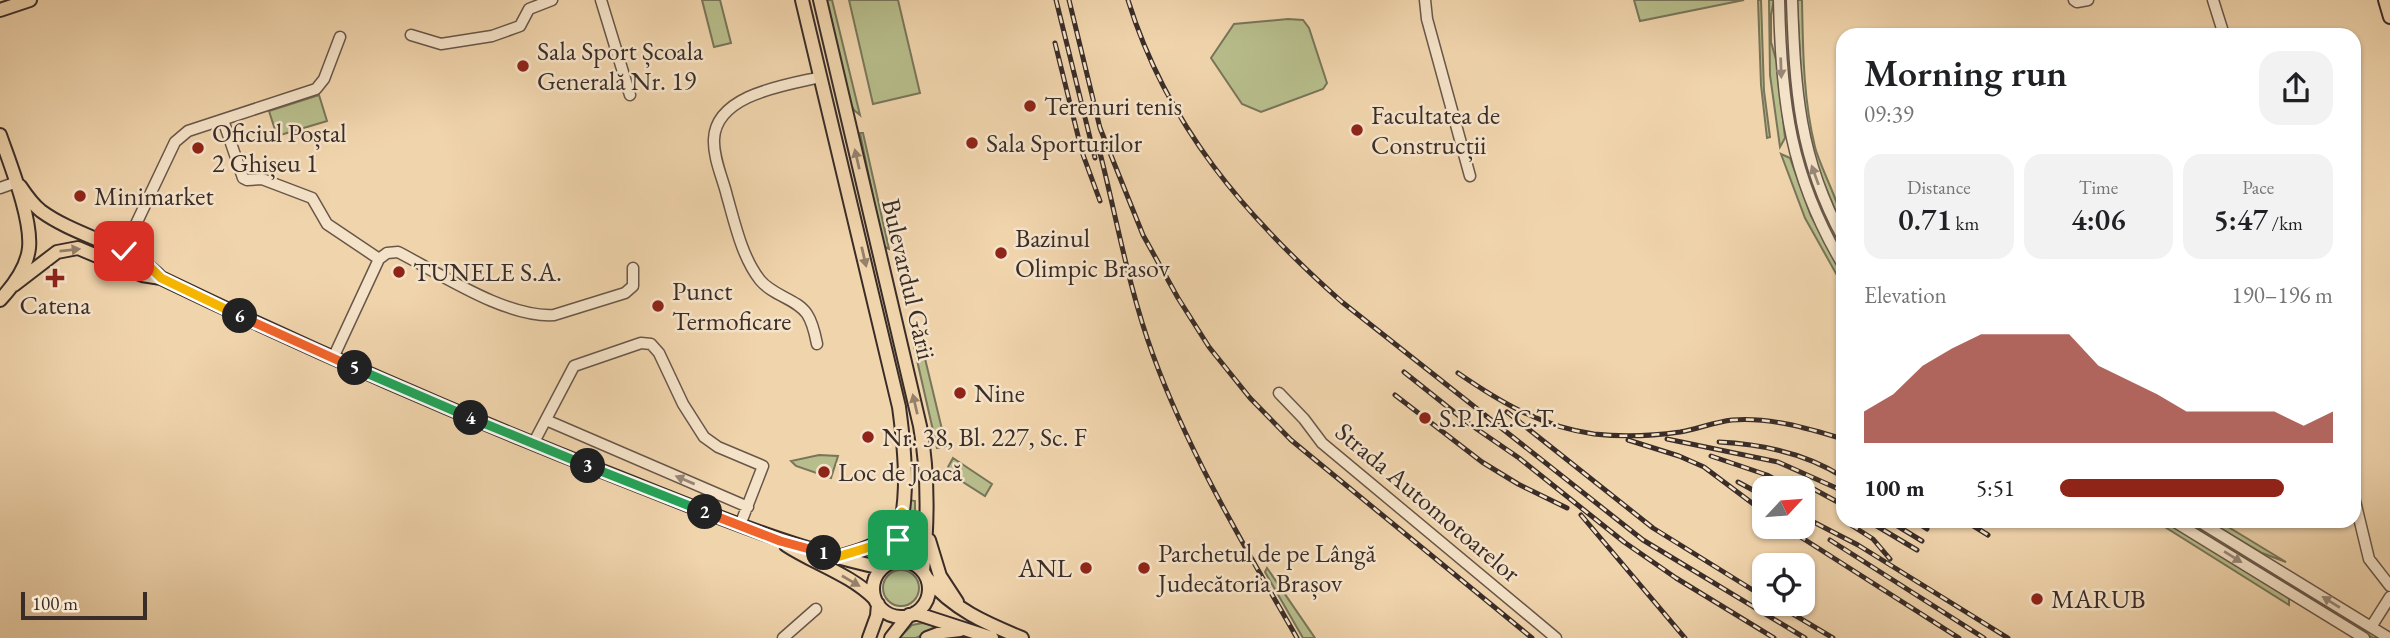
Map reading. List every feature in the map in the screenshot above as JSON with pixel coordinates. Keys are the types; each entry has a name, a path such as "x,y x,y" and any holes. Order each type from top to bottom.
{"main road":[{"path":"0,10 30,0"},
{"name":"Bulevardul Gării","path":"802,0 899,407 905,472 902,512 898,540 884,567"},
{"name":"Bulevardul Gării","path":"820,0 927,463 925,575"},
{"path":"2385,0 2390,17"},
{"path":"0,135 17,182 29,236 29,247 14,285"},
{"path":"17,182 43,212 61,223 124,251 147,264 161,278"},
{"path":"0,300 14,285 51,256 67,249 78,248 142,275 161,278 333,358 533,444 780,541 884,567 903,561 915,565 947,600 964,611 1022,638"},
{"path":"837,557 860,551 884,540 892,533 902,512"},
{"path":"927,531 940,576 964,611"},
{"path":"780,541 865,589 892,615 912,614 992,638"},
{"path":"870,638 877,616 874,581 884,567"},
{"path":"891,638 912,614 921,608 928,594 925,575"},
{"path":"927,638 953,630 975,632"}],"street":[{"path":"411,35 442,44 492,36 520,26 529,9 552,0"},
{"path":"601,0 630,95"},
{"path":"1425,0 1427,19 1470,176"},
{"path":"1779,0 1782,81 1793,149 1814,209 1836,251"},
{"path":"1792,0 1795,81 1801,128 1816,178 1836,222"},
{"path":"2074,0 2088,0"},
{"path":"2213,0 2222,28"},
{"path":"117,264 175,142 188,131 316,89 324,79 340,37"},
{"path":"817,344 808,315 799,306 779,296 759,278 746,256 714,139 716,127 728,109 749,97 821,77"},
{"path":"223,120 243,178 282,185 312,198 327,224 379,259"},
{"path":"0,188 17,182"},
{"path":"333,358 379,259 387,253 398,252 517,310 544,316 625,293 633,286 633,268"},
{"path":"533,444 571,370 577,364 641,343 651,344 659,353 682,404 704,437 718,447 763,466 740,525"},
{"name":"Strada Automotoarelor","path":"1279,393 1309,424 1322,443 1556,638"},
{"path":"546,420 748,507"},
{"path":"2361,524 2370,559 2390,586"},
{"path":"2185,528 2364,638"},
{"path":"2210,528 2389,638"},
{"path":"2371,627 2390,597"},
{"path":"783,638 816,609"}],"green space":[{"path":"702,0 720,0 731,43 714,47"},
{"path":"825,0 832,0 860,115 850,104"},
{"path":"849,0 898,0 920,93 873,104"},
{"path":"1634,0 1744,0 1640,21"},
{"path":"1758,0 1761,0 1764,91 1770,137 1767,138 1761,85"},
{"path":"1769,0 1774,0 1771,42 1777,63 1785,138 1780,147 1770,75"},
{"path":"1784,0 1788,0 1797,132 1808,175 1836,235 1836,244 1803,170 1794,139 1786,87"},
{"path":"1797,0 1802,0 1804,74 1811,129 1836,203 1836,212 1818,169 1803,111"},
{"path":"1303,20 1309,28 1327,83 1323,89 1261,112 1242,104 1211,58 1234,24"},
{"path":"319,95 327,121 277,136 269,111"},
{"path":"860,133 863,133 889,249 883,246"},
{"path":"1781,154 1790,158 1811,216 1836,261 1836,273 1805,218"},
{"path":"922,346 946,446 937,448 914,347"},
{"name":"Loc de Joacă","path":"819,455 838,456 831,478 796,466 791,461"},
{"path":"953,458 992,484 985,496 952,475 948,467"},
{"path":"909,500 915,501 915,555 900,553"},
{"path":"2167,528 2180,528 2284,592 2289,599 2289,605"},
{"path":"2196,528 2204,528 2381,638 2373,638"},
{"path":"2220,528 2230,528 2286,562 2262,553"},
{"path":"1267,568 1315,638 1303,638 1265,572"},
{"path":"901,570 914,575 919,588 914,601 901,606 888,601 883,588 888,575"},
{"path":"923,623 939,627 916,638 899,638 912,625"}],"railway":[{"path":"1056,0 1095,158"},
{"path":"1069,0 1100,128 1143,235 1209,347 1250,398 1291,440 1532,638"},
{"path":"1128,0 1144,46 1188,129 1242,202 1307,270 1342,302 1643,540 1805,638"},
{"path":"1055,43 1082,152 1100,201"},
{"path":"1098,145 1136,303 1167,392 1219,500 1297,638"},
{"path":"1404,372 1468,423 1519,458 1624,542 1676,578 1774,638"},
{"path":"1458,373 1522,412 1575,431 1626,436 1680,432 1726,421 1760,420 1788,424 1836,437"},
{"path":"1395,395 1482,462 1518,484 1567,508"},
{"path":"1507,412 1653,528 1752,590"},
{"path":"1667,439 1778,462 1836,488"},
{"path":"1628,440 1704,467 1752,503"},
{"path":"1719,442 1751,445 1799,456 1836,473"},
{"path":"1711,456 1769,476"},
{"path":"1738,482 1752,490"},
{"path":"1815,490 1836,501"},
{"path":"1581,515 1685,638"},
{"path":"1815,523 1858,545 2008,638"},
{"path":"1856,528 1873,539 1890,559"},
{"path":"1880,528 1917,550"},
{"path":"1901,528 1922,541"},
{"path":"1977,528 1988,535"},
{"path":"1804,539 1959,638"},
{"path":"1830,540 1984,638"},
{"path":"1796,616 1833,638"}],"place":[{"name":"Sala Sport Școala Generală Nr. 19","path":"523,66"},
{"name":"Terenuri tenis","path":"1030,106"},
{"name":"Facultatea de Construcții","path":"1357,130"},
{"name":"Sala Sporturilor","path":"972,143"},
{"name":"Oficiul Poștal 2 Ghișeu 1","path":"198,148"},
{"name":"Minimarket","path":"80,196"},
{"name":"Bazinul Olimpic Brasov","path":"1001,253"},
{"name":"TUNELE S.A.","path":"399,272"},
{"name":"Catena","path":"55,278"},
{"name":"Punct Termoficare","path":"658,306"},
{"name":"Nine","path":"960,393"},
{"name":"S.P.I.A.C.T.","path":"1425,418"},
{"name":"Nr. 38, Bl. 227, Sc. F","path":"868,437"},
{"name":"Loc de Joacă","path":"824,472"},
{"name":"ANL","path":"1086,568"},
{"name":"Parchetul de pe Lângă Judecătoria Brașov","path":"1144,568"},
{"name":"MARUB","path":"2037,599"}],"route":[{"path":"124,251 147,264 161,278 333,358 514,436 780,541 837,557 860,551 884,540 892,533 902,512 898,540"}]}
